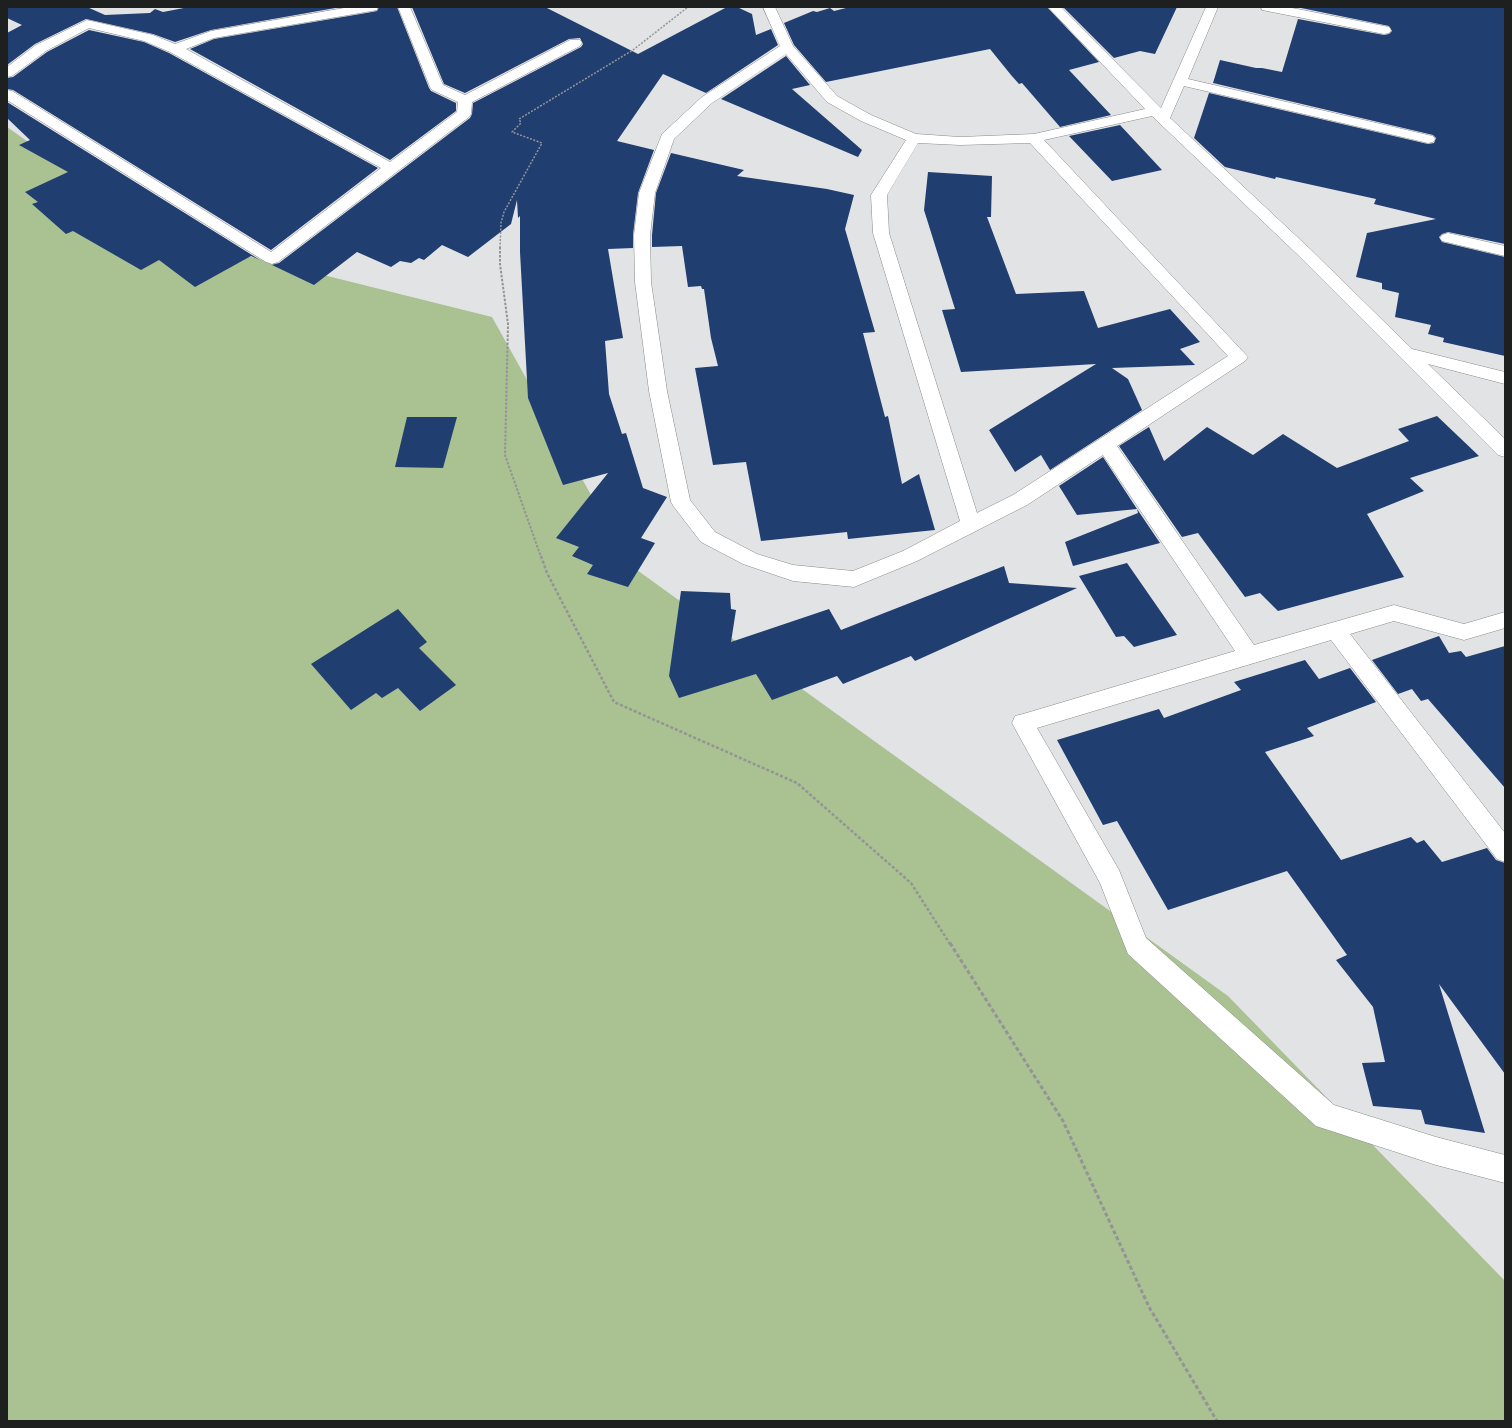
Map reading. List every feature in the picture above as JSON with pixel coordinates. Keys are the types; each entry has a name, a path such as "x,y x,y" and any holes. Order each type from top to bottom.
{"street":[{"path":"174,49 211,35 372,7"},
{"path":"404,7 437,86 465,100"},
{"path":"769,7 787,47 832,99 866,118 914,138 960,141 1034,138 1159,115 1180,81 1212,7"},
{"path":"1054,7 1159,115 1303,251 1505,450"},
{"path":"1268,7 1384,30"},
{"path":"7,74 40,48 87,24 148,38 174,49 390,168"},
{"path":"465,100 576,43"},
{"path":"787,47 707,100 667,137 647,193 642,235 643,282 658,391 681,502 708,537 750,559 794,573 854,580 910,556 1020,500 1239,357 1034,138"},
{"path":"1180,81 1428,139"},
{"path":"7,94 272,258 464,114 465,100"},
{"path":"914,138 879,195 881,233 971,524"},
{"path":"1448,238 1505,252"},
{"path":"1405,352 1505,378"},
{"path":"1479,424 1505,431"},
{"path":"1106,444 1249,655"},
{"path":"1505,620 1464,632 1394,614 1249,655 1024,723 1110,878 1137,946 1326,1116 1436,1151 1505,1169"},
{"path":"1336,631 1505,851"}],"path":[{"path":"688,7 633,50 520,119 521,123 512,132 542,143 504,212 501,223 500,264 508,324 505,455 547,573 614,702 797,783 911,883 1063,1121 1149,1307 1217,1421"}],"green space":[{"path":"7,127 159,234 492,317 630,565 1228,996 1505,1281 1505,1421 7,1421"}],"building":[{"path":"7,7 87,7 105,15 150,13 155,9 163,12 189,7 341,7 211,30 175,42 153,34 86,19 35,44 7,65 7,33 22,25 7,18"},
{"path":"379,7 397,7 429,88 431,91 456,103 456,111 390,160 190,49 214,39 372,12 377,11"},
{"path":"412,7 545,7 638,54 727,7 737,7 752,14 756,35 771,29 778,45 706,93 663,74 617,141 654,150 638,193 633,248 608,249 623,338 605,341 609,394 622,434 626,433 643,488 667,497 641,538 655,543 628,587 587,574 593,565 572,556 579,547 556,538 608,473 563,485 528,398 520,252 520,216 518,218 517,200 511,224 468,257 442,245 424,260 419,258 411,263 400,261 391,267 357,252 314,285 272,265 279,263 470,118 473,103 581,47 583,44 580,38 569,39 465,93 444,84"},
{"path":"850,7 1047,7 1099,62 1069,70 1111,115 1060,127 1022,83 1019,84 990,49 826,82 794,45 784,23 813,11 817,12 830,8 834,11"},
{"path":"1063,7 1177,7 1155,54 1140,51 1114,58"},
{"path":"1505,7 1505,244 1448,232 1439,237 1442,242 1505,257 1505,356 1443,342 1444,338 1428,334 1431,325 1395,317 1399,293 1382,289 1382,283 1356,277 1367,233 1436,219 1374,204 1376,199 1276,177 1275,179 1225,167 1194,138 1209,93 1428,144 1434,143 1436,138 1433,135 1213,83 1220,60 1282,72 1298,19 1384,35 1389,34 1392,31 1389,26 1301,8"},
{"path":"89,30 144,42 169,53 378,168 271,250 13,90 7,89 7,78 13,77 47,52"},
{"path":"786,56 810,85 792,89 862,150 858,157 721,99"},
{"path":"7,102 260,260 251,256 195,287 159,260 141,270 73,231 66,234 32,204 38,202 25,192 68,172 19,145 30,140 7,118"},
{"path":"1120,125 1162,170 1112,181 1069,136"},
{"path":"671,153 744,170 737,176 827,189 854,195 845,229 875,332 863,333 885,417 888,416 902,484 919,474 935,530 848,539 847,532 761,541 746,462 713,465 695,368 718,366 711,338 704,289 702,289 701,286 688,287 682,246 652,247 656,193"},
{"path":"928,172 992,176 991,217 987,217 1016,294 1084,291 1098,328 1170,309 1200,342 1180,349 1195,365 1112,368 1128,379 1142,410 1050,470 1041,455 1015,472 989,430 1096,364 961,372 942,310 955,309 924,210"},
{"path":"1437,416 1479,456 1410,478 1424,491 1367,514 1404,577 1278,611 1260,593 1245,597 1198,533 1182,537 1119,446 1149,427 1164,461 1207,427 1253,455 1283,434 1337,468 1409,441 1398,429"},
{"path":"407,417 457,417 443,468 395,467"},
{"path":"1103,457 1137,509 1077,515 1059,486"},
{"path":"1137,509 1160,543 1073,566 1065,542 1138,513"},
{"path":"1127,563 1177,635 1134,647 1124,636 1116,637 1079,576"},
{"path":"1004,566 1009,583 1077,588 915,661 911,656 843,684 837,676 772,700 756,674 679,698 669,676 681,591 730,593 731,609 736,610 731,642 829,609 841,630"},
{"path":"398,609 427,642 419,648 456,685 420,711 398,688 382,698 376,693 351,710 311,664"},
{"path":"1439,636 1449,653 1461,651 1466,657 1505,646 1505,788 1428,699 1421,701 1412,689 1398,694 1372,660"},
{"path":"1305,660 1319,679 1350,668 1376,702 1307,728 1314,736 1265,752 1341,860 1411,837 1417,843 1424,840 1442,862 1487,848 1496,860 1505,863 1505,1074 1439,984 1485,1133 1425,1124 1421,1110 1373,1106 1362,1063 1385,1062 1373,1007 1336,960 1347,955 1287,871 1168,910 1117,821 1103,825 1057,740 1159,709 1164,718 1241,690 1234,682"}]}
